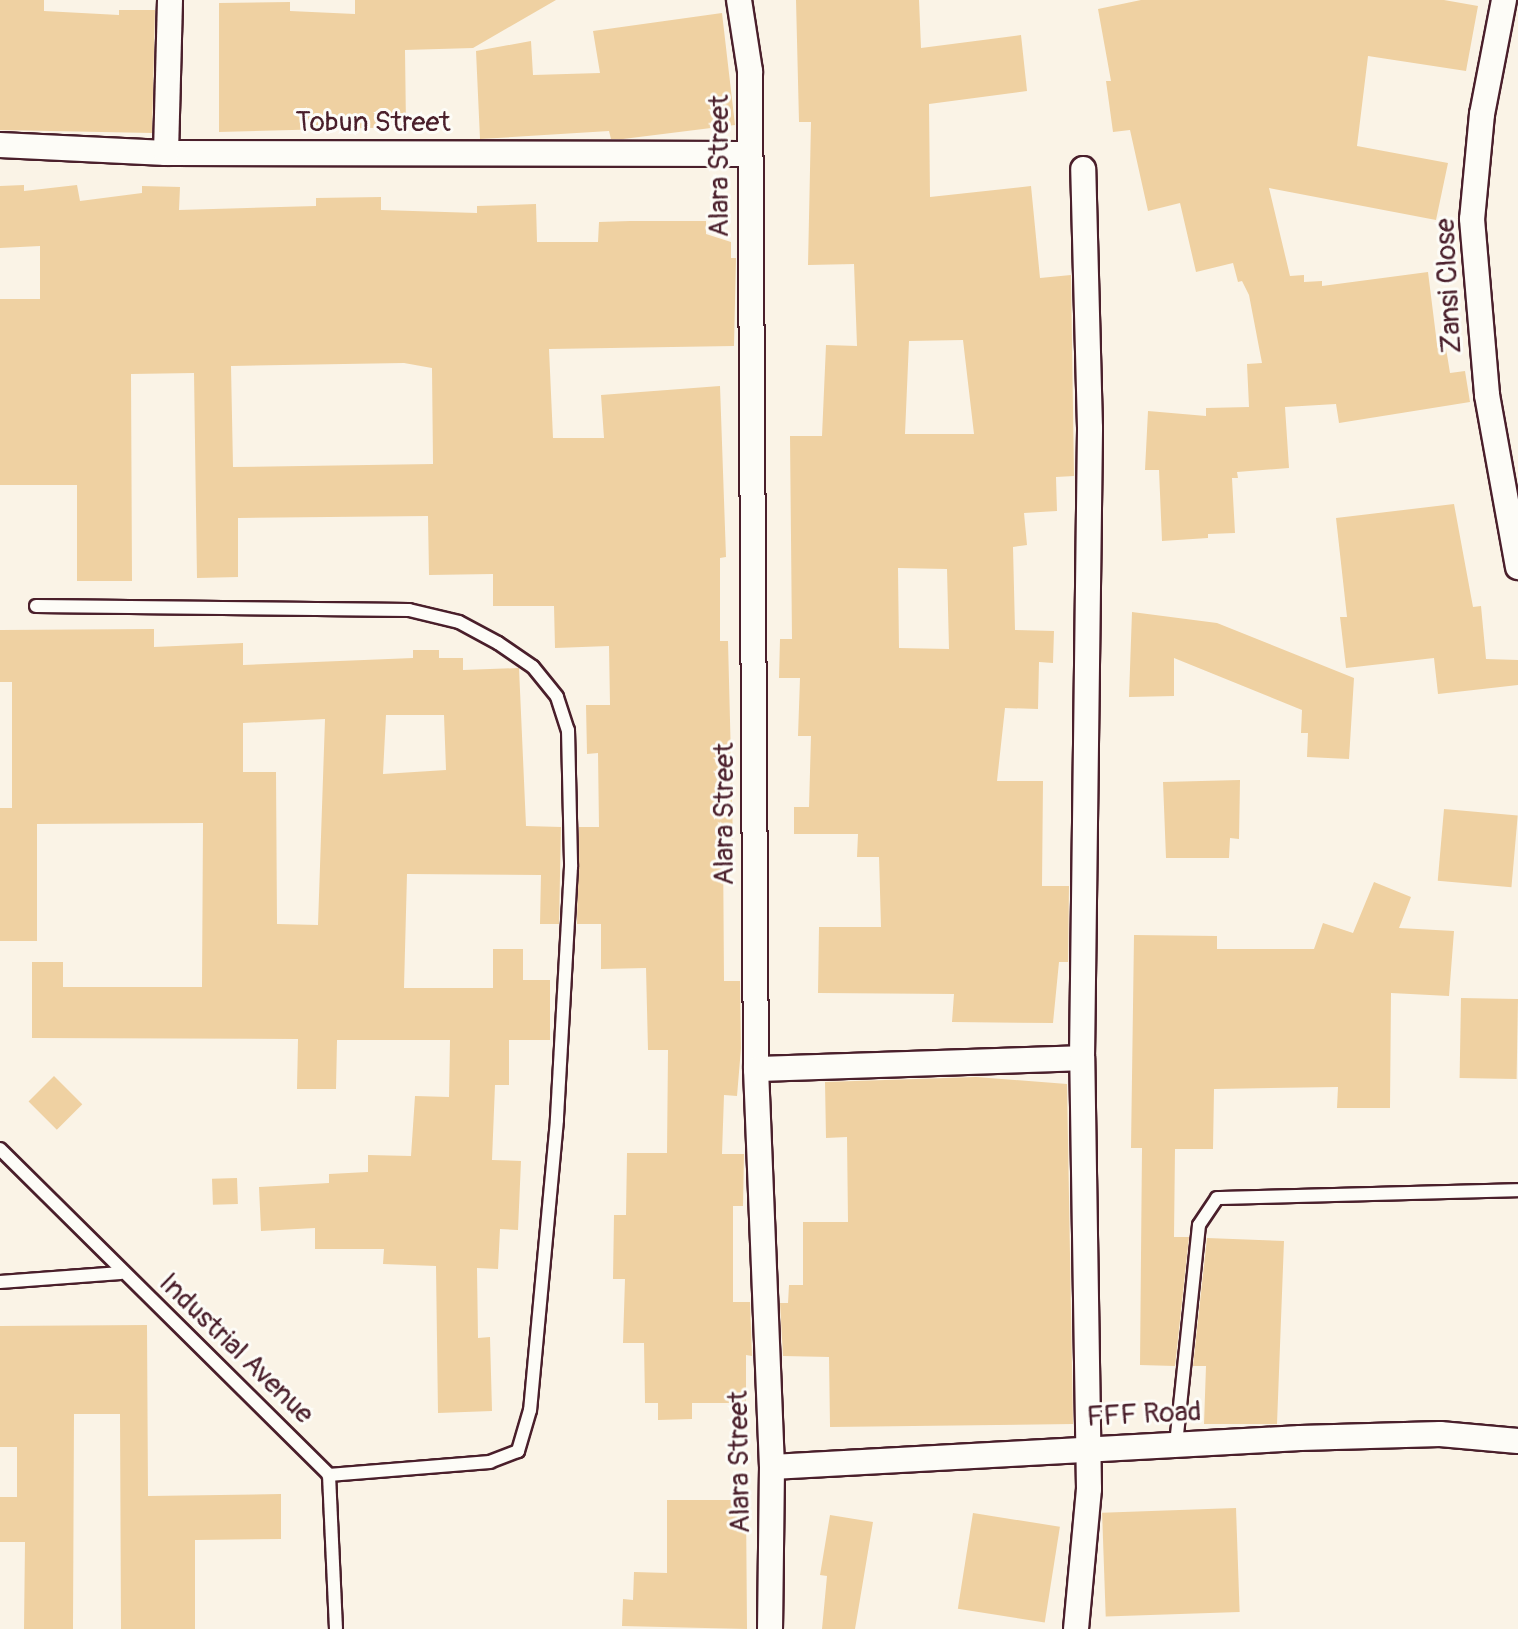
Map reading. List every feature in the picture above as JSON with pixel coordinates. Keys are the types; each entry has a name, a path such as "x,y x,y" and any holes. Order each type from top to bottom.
{"street":[{"path":"166,153 170,0"},
{"name":"Alara Street","path":"739,0 750,71 747,154 755,426 756,1069 772,1467 770,1629"},
{"name":"Zansi Close","path":"1504,0 1482,114 1472,219 1487,395 1518,567"},
{"name":"Tobun Street","path":"0,145 166,153 747,154"},
{"path":"1076,1629 1088,1448 1082,1058 1090,428 1083,169"},
{"path":"756,1069 1082,1058"},
{"name":"FFF Road","path":"772,1467 1088,1448 1440,1434 1518,1441"}],"lane":[{"path":"36,606 409,610 459,622 533,667 557,697 568,730 571,867 557,1120 530,1410 518,1451 490,1462 329,1475 336,1629"},
{"name":"Industrial Avenue","path":"0,1149 121,1273 272,1414 329,1475"},
{"path":"1176,1444 1199,1225 1217,1198 1518,1190"},
{"path":"0,1282 121,1273"}],"building":[{"path":"0,0 44,0 44,11 119,15 119,10 155,10 152,133 0,130"},
{"path":"355,0 556,0 473,48 405,50 406,127 219,132 219,3 290,2 290,11 355,14"},
{"path":"796,0 919,0 921,48 1021,35 1027,91 929,104 930,197 1031,186 1040,278 1071,275 1074,476 1056,477 1057,511 1024,513 1027,545 1013,547 1015,630 1054,631 1053,663 1039,662 1038,709 1005,708 997,781 1043,781 1042,886 1069,886 1068,962 1059,962 1053,1023 952,1022 954,994 818,993 819,927 881,927 879,857 857,857 858,834 794,834 794,807 809,807 811,736 798,736 800,678 779,678 780,639 792,639 790,436 822,436 826,345 857,346 854,264 808,265 811,122 799,122","holes":["963,340 974,434 905,434 909,341","898,568 947,569 949,649 899,648"]},
{"path":"1141,0 1444,0 1478,6 1466,71 1368,56 1357,146 1448,163 1436,220 1269,188 1290,276 1304,275 1304,282 1322,281 1322,286 1428,272 1437,344 1445,342 1450,373 1465,371 1470,402 1339,423 1336,404 1285,407 1289,468 1237,472 1238,478 1232,478 1235,533 1208,534 1208,538 1162,541 1159,470 1145,470 1148,411 1206,416 1206,408 1249,407 1247,364 1262,363 1249,295 1242,281 1238,282 1233,263 1196,272 1180,203 1148,211 1130,130 1113,132 1106,81 1111,81 1098,9"},
{"path":"722,13 735,125 623,139 611,139 609,131 480,139 476,51 531,41 533,75 600,73 593,31"},
{"path":"24,185 24,191 77,185 80,201 142,193 142,186 180,187 179,210 316,206 316,198 381,197 381,210 477,213 477,206 536,204 537,242 598,242 599,222 706,221 706,234 731,242 731,258 736,258 734,346 549,349 553,438 604,438 601,395 720,386 726,557 720,558 720,641 728,641 733,839 723,839 724,981 740,981 741,1048 737,1096 724,1095 722,1154 744,1154 743,1206 733,1206 733,1302 750,1302 752,1356 746,1355 746,1403 692,1403 692,1419 658,1420 658,1403 645,1403 644,1343 623,1343 625,1279 613,1279 614,1215 626,1215 627,1153 667,1153 668,1050 648,1050 646,968 601,969 601,924 577,924 579,827 599,827 598,753 587,754 586,705 610,705 609,646 555,648 554,606 493,606 493,574 429,575 428,516 238,518 238,577 197,578 194,373 131,374 132,581 77,581 77,485 0,485 0,299 40,299 40,246 0,248 0,186","holes":["404,363 432,368 433,464 233,467 231,366"]},
{"path":"1454,504 1473,607 1481,606 1486,659 1518,660 1518,685 1438,694 1434,658 1346,668 1340,617 1347,617 1336,518"},
{"path":"1132,612 1217,623 1354,678 1349,759 1307,757 1308,733 1301,733 1302,710 1174,658 1174,696 1129,697"},
{"path":"154,629 154,647 243,643 243,665 413,658 413,650 439,650 439,658 463,658 463,670 519,668 526,826 561,827 559,924 540,924 541,875 407,874 404,988 493,988 493,949 523,949 523,980 550,980 550,1040 509,1040 509,1085 495,1085 492,1160 521,1161 518,1230 500,1229 498,1269 477,1268 478,1338 490,1337 492,1411 438,1413 436,1266 383,1264 384,1249 315,1249 315,1228 261,1231 259,1187 329,1183 329,1174 368,1172 368,1155 411,1156 415,1096 449,1097 450,1040 337,1040 336,1089 297,1089 298,1039 32,1038 32,962 63,962 63,987 202,987 203,823 37,824 37,941 0,941 0,808 12,808 12,682 0,682 0,630","holes":["386,715 444,715 446,770 383,774","325,719 318,925 277,924 276,772 243,772 243,723"]},
{"path":"1240,780 1239,839 1230,838 1229,858 1166,858 1163,782"},
{"path":"1444,809 1518,815 1511,887 1438,881"},
{"path":"1374,882 1411,897 1399,928 1454,931 1449,996 1391,993 1390,1108 1337,1108 1338,1087 1214,1089 1213,1149 1175,1149 1174,1237 1189,1237 1175,1366 1140,1365 1142,1148 1131,1148 1134,935 1217,936 1217,949 1314,949 1323,923 1353,933"},
{"path":"1461,998 1518,999 1517,1079 1460,1078"},
{"path":"54,1076 82,1104 57,1130 29,1101"},
{"path":"976,1077 1067,1084 1073,1424 830,1427 829,1357 783,1356 780,1303 788,1303 789,1285 803,1285 803,1222 848,1222 847,1137 826,1138 825,1082"},
{"path":"237,1178 238,1204 213,1205 212,1179"},
{"path":"1207,1238 1284,1241 1277,1424 1204,1424 1206,1366 1193,1366"},
{"path":"147,1325 148,1496 281,1494 281,1539 195,1540 195,1629 121,1629 120,1414 74,1414 73,1629 24,1629 25,1542 0,1542 0,1497 17,1497 17,1447 0,1447 0,1326"},
{"path":"667,1500 746,1500 747,1629 622,1626 623,1599 633,1600 634,1572 667,1573"},
{"path":"1236,1508 1240,1612 1106,1617 1102,1513"},
{"path":"973,1513 1060,1527 1045,1623 958,1609"},
{"path":"830,1515 873,1522 855,1629 822,1629 827,1576 820,1575"}]}
